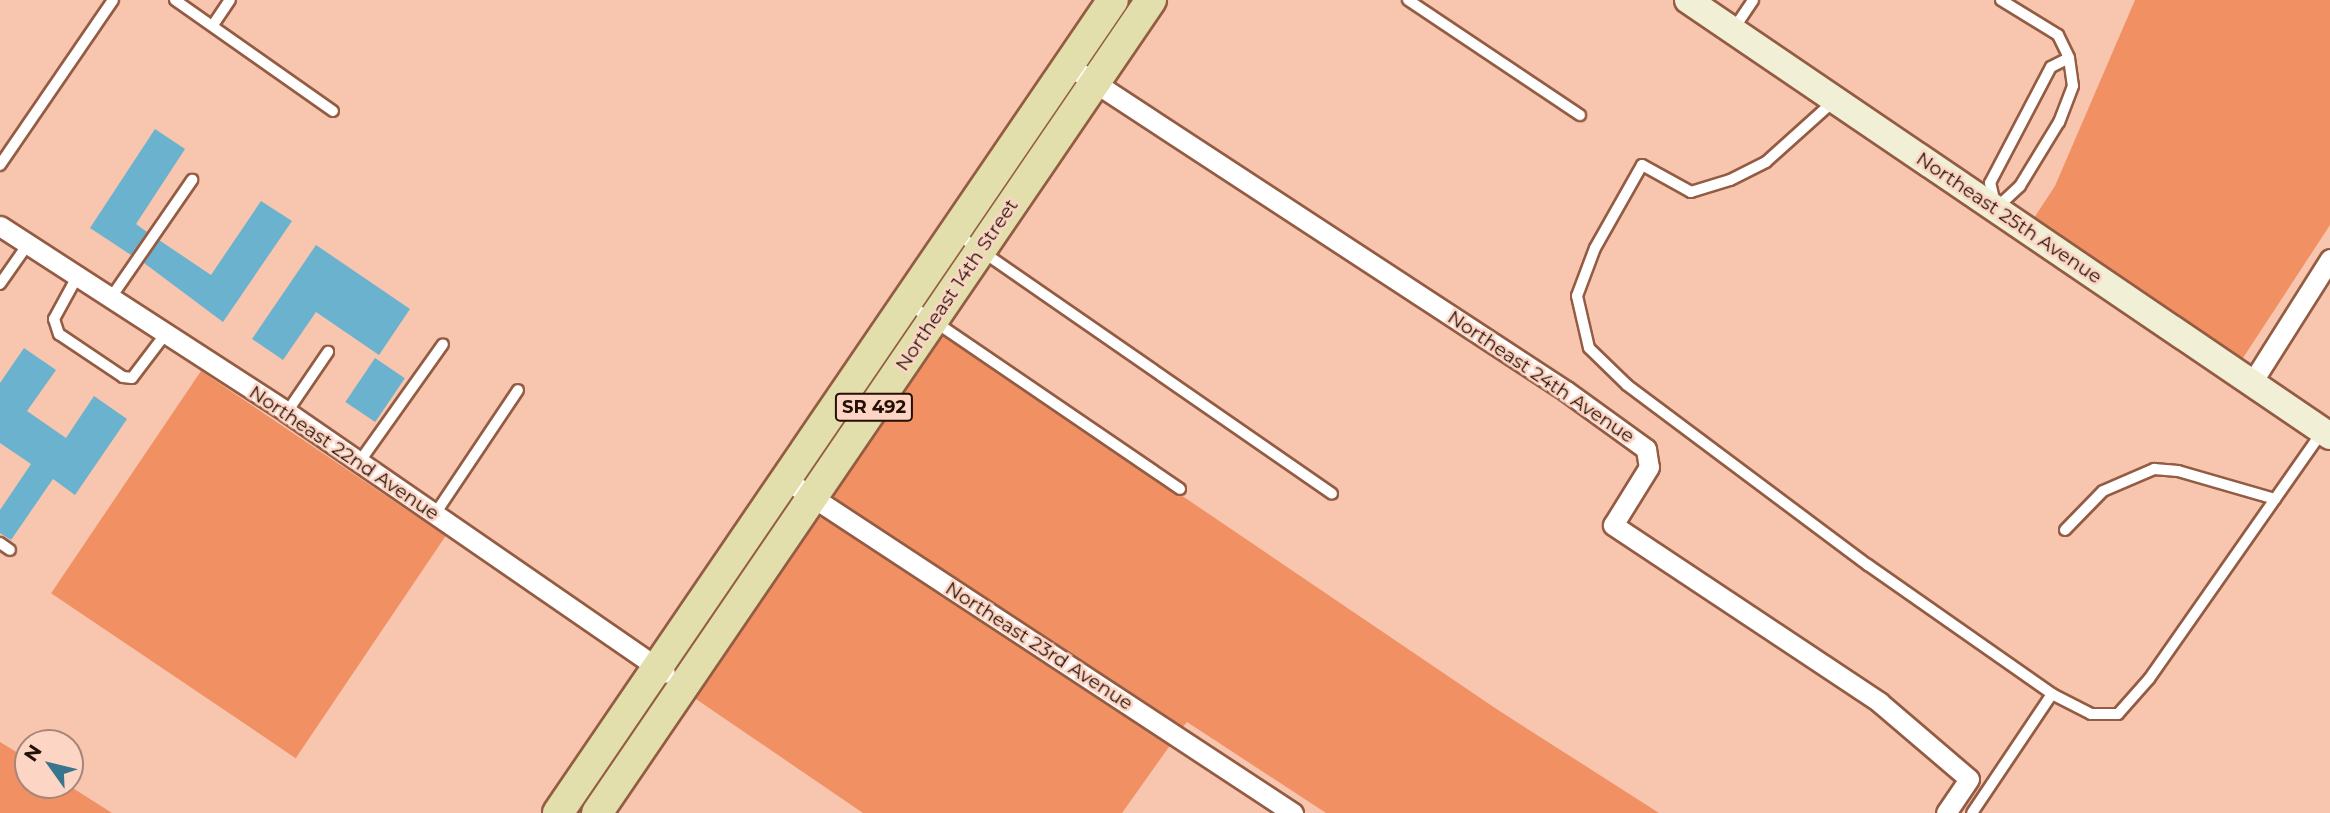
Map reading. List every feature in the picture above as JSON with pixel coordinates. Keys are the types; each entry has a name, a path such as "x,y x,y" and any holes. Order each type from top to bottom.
{"main road":[{"name":"Northeast 14th Street","path":"558,813 1112,0"},
{"name":"Northeast 14th Street","path":"597,813 1151,0"},
{"name":"Northeast 25th Avenue","path":"1688,0 2326,434"}],"street":[{"name":"Northeast 24th Avenue","path":"1068,65 1566,391 1646,449 1649,467 1613,525 1878,702 1969,779 1946,813"},
{"name":"Northeast 22nd Avenue","path":"0,226 164,336 360,461 683,686"},
{"path":"2251,384 2330,259"},
{"name":"Northeast 23rd Avenue","path":"785,479 1293,813"}],"lane":[{"path":"0,165 113,0"},
{"path":"175,0 333,111"},
{"path":"214,25 230,0"},
{"path":"1408,0 1580,115"},
{"path":"1732,30 1753,0"},
{"path":"2001,0 2058,35 2069,58 2073,86 2059,122 2020,186 1996,208 1990,183 2051,67 2069,58"},
{"path":"1835,100 1766,162 1730,180 1691,192 1643,165 1595,248 1577,296 1589,348 1627,385 1868,565 2052,694 2091,714 2118,714 2148,679 2275,499 2326,434"},
{"path":"109,299 192,180"},
{"path":"954,232 1332,494"},
{"path":"0,285 28,244"},
{"path":"77,277 54,319 59,334 123,377 132,377 164,336"},
{"path":"906,301 1180,489"},
{"path":"360,461 443,344"},
{"path":"287,412 328,352"},
{"path":"435,514 518,390"},
{"path":"2065,530 2103,491 2154,469 2178,471 2275,499"},
{"path":"0,544 10,550"},
{"path":"1972,813 2052,694"}],"shaded area":[{"path":"2135,0 2330,0 2330,225 2239,364 2032,221 2055,186"},
{"path":"939,331 1498,710 1659,813 1326,813 1187,722 1182,728 827,495"},
{"path":"201,371 446,536 296,758 51,593"},
{"path":"816,510 1171,744 1122,813 863,813 690,695"},
{"path":"0,742 14,750 14,799 84,799 84,795 112,813 0,813"}],"building":[{"path":"155,129 185,149 136,224 147,232 131,255 90,228"},
{"path":"261,201 292,221 223,322 144,263 159,240 211,275"},
{"path":"316,245 410,309 379,355 316,312 283,360 252,339"},
{"path":"24,348 56,370 27,411 66,438 94,396 127,419 75,495 53,479 11,540 0,533 0,510 31,464 0,443 0,383"},
{"path":"375,358 405,378 375,422 345,402"}]}
